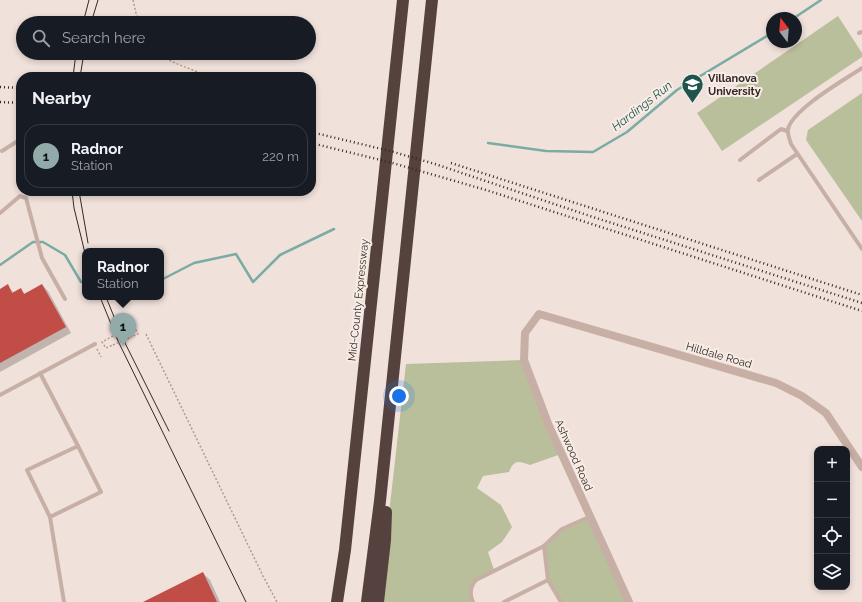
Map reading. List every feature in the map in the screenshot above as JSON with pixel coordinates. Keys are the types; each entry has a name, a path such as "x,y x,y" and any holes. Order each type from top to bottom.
{"highway":[{"name":"Mid-County Expressway","path":"337,602 345,550 403,0"},
{"path":"367,602 380,501 404,282 432,0"},
{"path":"378,602 385,540 387,492 385,451"}],"street":[{"name":"Hilldale Road","path":"538,314 776,383 802,396 826,413 862,467"},
{"name":"Ashwood Road","path":"538,314 525,333 524,360 549,426 589,517 629,602"}],"lane":[{"path":"862,68 800,111 790,123 787,131 791,144 797,154 862,249"},
{"path":"740,160 781,129 787,131"},
{"path":"1,150 16,142"},
{"path":"759,180 797,154"},
{"path":"0,213 20,196 26,198 42,258 66,299"},
{"path":"0,396 95,344"},
{"path":"40,373 101,492 50,516"},
{"path":"64,602 50,516 28,470 78,446"},
{"path":"473,602 470,596 470,590 472,584 476,580 544,546 562,529 589,517"},
{"path":"544,546 548,580 561,602"},
{"path":"504,602 548,580"}],"path":[{"path":"134,0 137,16"},
{"path":"169,60 198,72"},
{"path":"113,336 102,342 106,348 138,334 136,330 126,336"},
{"path":"146,334 277,602"},
{"path":"95,344 101,357"}],"green space":[{"path":"838,16 862,53 862,57 722,151 697,113 791,48 802,48 802,41"},
{"path":"862,93 862,221 806,140 808,130"},
{"path":"524,360 561,454 530,465 517,462 513,465 509,472 483,476 477,488 501,505 512,527 502,542 488,552 494,570 472,584 473,602 379,602 406,364"},
{"path":"589,517 629,602 561,602 548,580 544,546 562,529"}],"building":[{"path":"8,284 12,293 21,288 24,294 42,284 66,327 0,363 0,289"},
{"path":"203,572 217,602 143,602"}],"waterway":[{"name":"Hardings Run","path":"802,13 821,0"},
{"name":"Hardings Run","path":"488,143 546,151 593,152 627,132 677,90 766,37"},
{"name":"Hardings Run","path":"164,278 194,263 236,254 253,282 280,255 334,229"},
{"name":"Hardings Run","path":"0,265 33,242 43,242 65,255 81,282"}],"tram line":[{"path":"85,16 89,0"},
{"path":"93,16 98,0"},
{"path":"74,72 75,60"},
{"path":"81,72 83,60"},
{"path":"73,196 84,248"},
{"path":"80,196 88,243"},
{"path":"101,300 118,341 246,602"},
{"path":"107,300 123,339 169,431"}],"railway":[{"path":"0,87 16,88"},
{"path":"0,102 16,103"},
{"path":"316,133 390,151 435,164 593,217 862,303"},
{"path":"316,144 389,162 486,190 862,311"},
{"path":"451,163 862,295"}],"place":[{"name":"Villanova University","path":"693,104"},
{"name":"Radnor","path":"123,346"}]}
